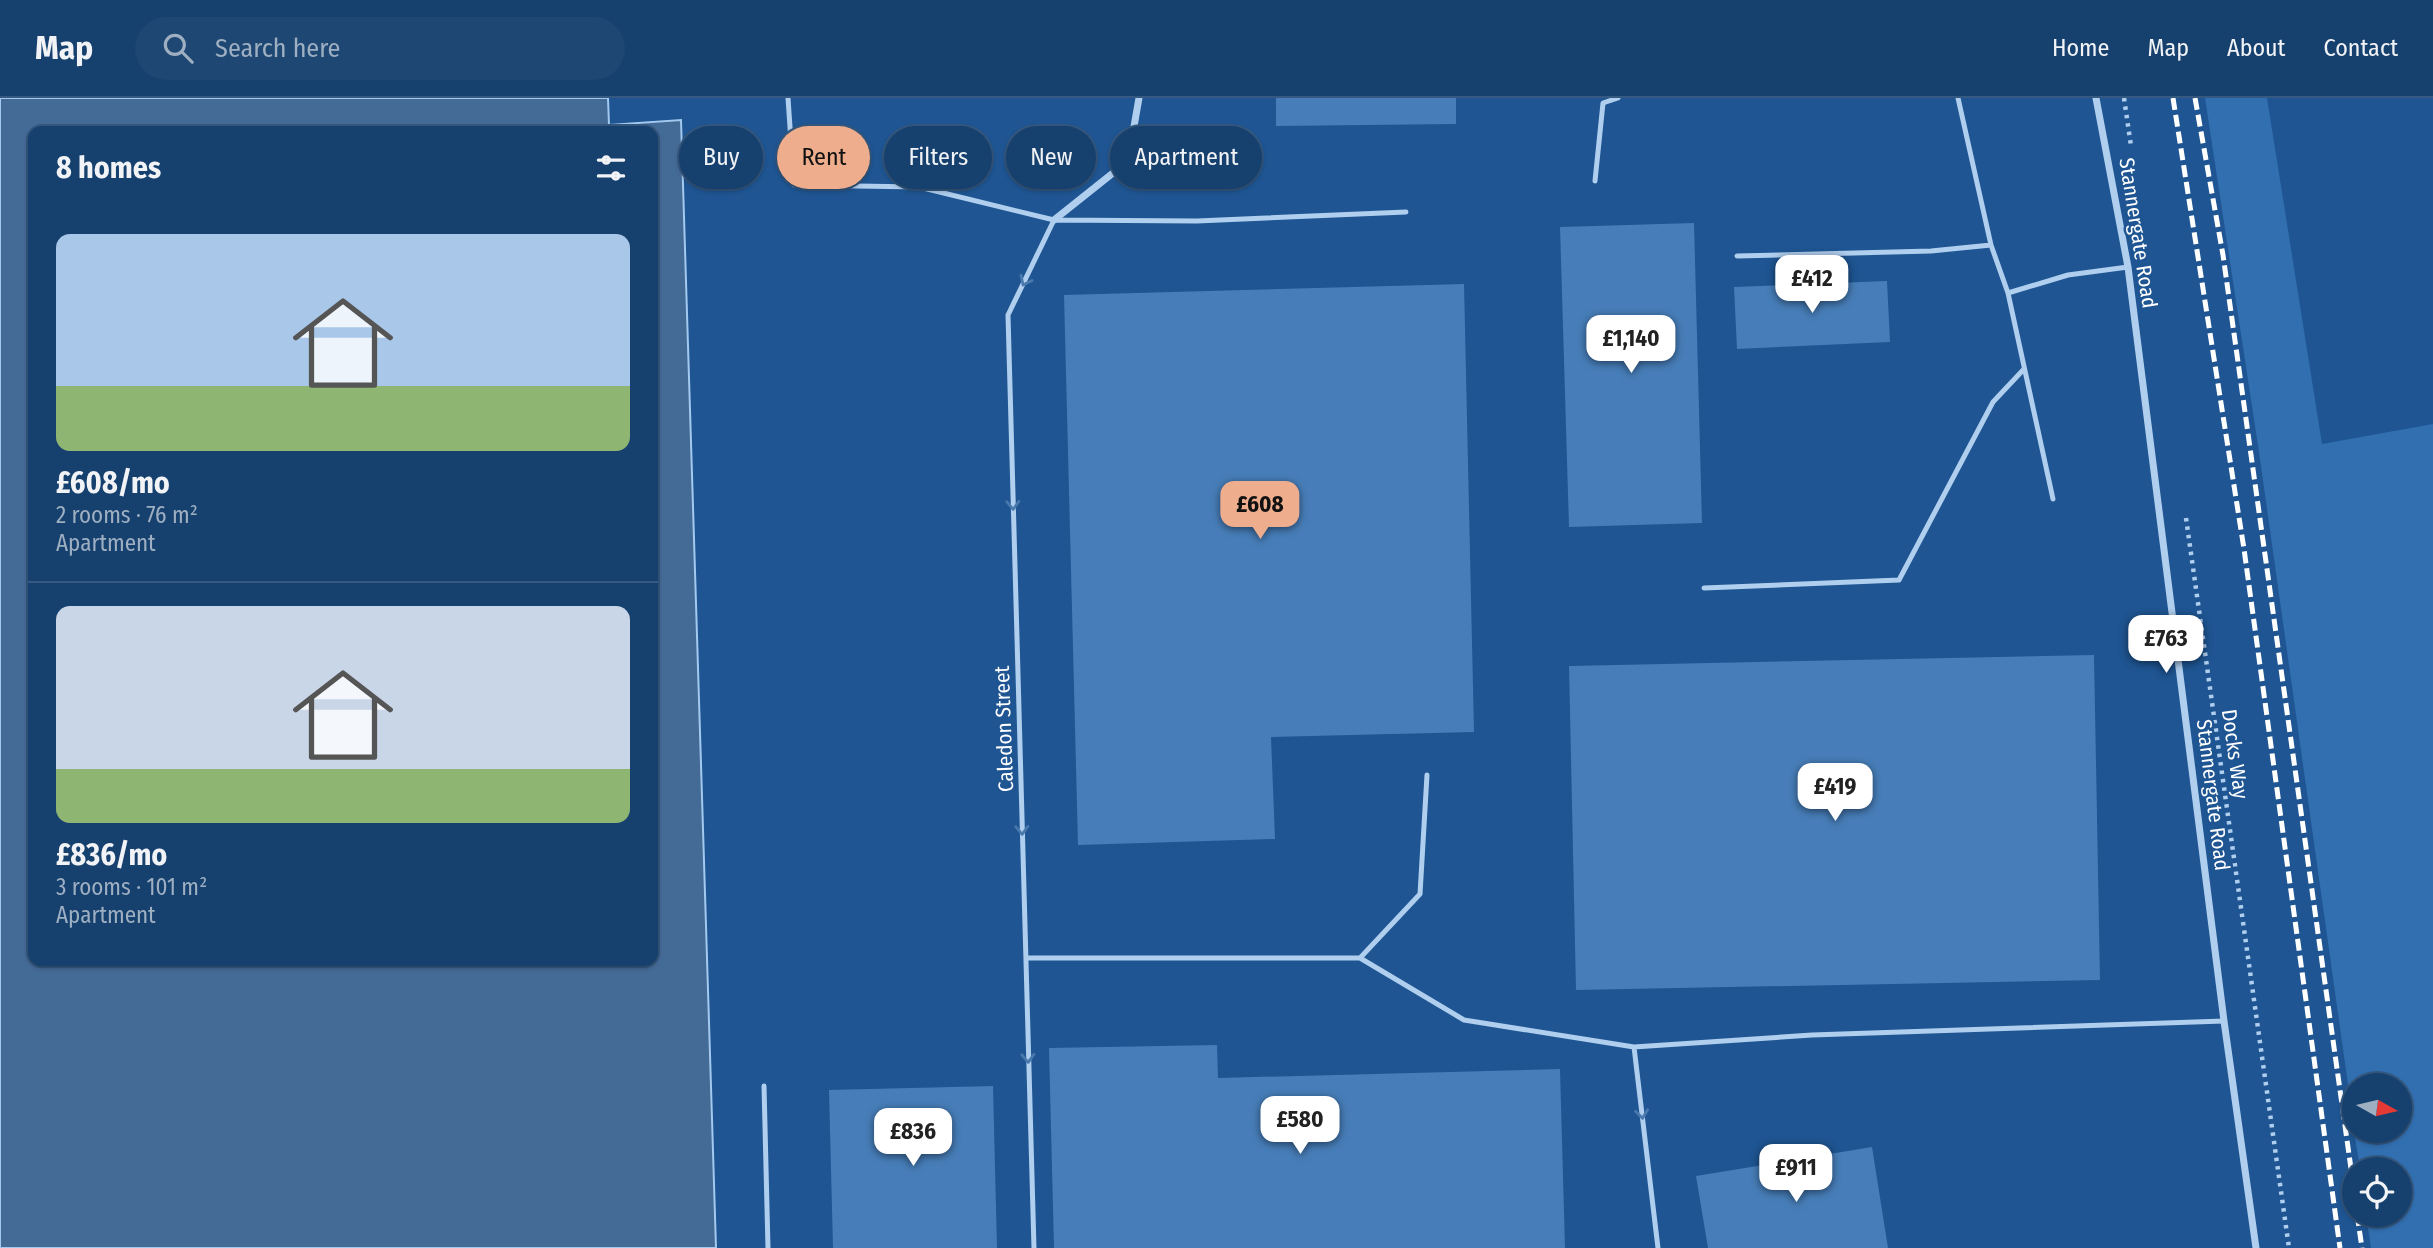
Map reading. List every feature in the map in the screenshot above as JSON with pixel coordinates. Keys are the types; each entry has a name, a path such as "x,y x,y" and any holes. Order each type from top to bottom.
{"street":[{"path":"1054,220 1118,169 1132,138 1139,98"},
{"name":"Stannergate Road","path":"2096,98 2128,267 2224,1021 2256,1248"}],"lane":[{"path":"788,98 794,185 919,187 1054,220 1197,221 1406,212"},
{"path":"1595,181 1603,103 1618,98"},
{"path":"1958,98 1991,244 2008,293 2053,499"},
{"name":"Caledon Street","path":"1034,1248 1008,315 1054,220"},
{"path":"1737,256 1930,251 1991,244"},
{"path":"2008,293 2068,275 2128,267"},
{"path":"1704,588 1899,580 1993,402 2024,369"},
{"path":"1360,958 1420,894 1427,775"},
{"path":"1026,958 1360,958 1464,1020 1634,1046 1812,1035 2224,1021"},
{"path":"1634,1046 1658,1248"},
{"path":"764,1086 768,1248"}],"path":[{"path":"2124,98 2132,153"},
{"name":"Docks Way","path":"2185,509 2289,1248"}],"shaded area":[{"path":"0,98 608,98 609,125 681,120 679,189 683,189 716,1248 0,1248"},
{"path":"2205,98 2267,98 2322,444 2433,424 2433,1248 2371,1248 2368,1227 2412,1227 2412,1157 2358,1157 2356,1143 2412,1143 2412,1073 2346,1073 2259,452"}],"building":[{"path":"1276,98 1456,98 1456,124 1276,126"},
{"path":"1694,223 1702,523 1569,527 1560,227"},
{"path":"1887,281 1890,342 1737,349 1734,287"},
{"path":"1464,284 1474,732 1271,737 1275,839 1078,845 1064,295"},
{"path":"2094,655 2100,980 1576,990 1569,666"},
{"path":"1217,1045 1218,1078 1560,1069 1565,1248 1054,1248 1049,1048"},
{"path":"993,1086 997,1248 833,1248 829,1090"},
{"path":"1872,1147 1888,1248 1708,1248 1696,1176"}],"railway":[{"path":"2173,98 2244,549 2340,1248"},
{"path":"2195,98 2223,255 2349,1157"},
{"path":"2359,1227 2362,1248"}]}
